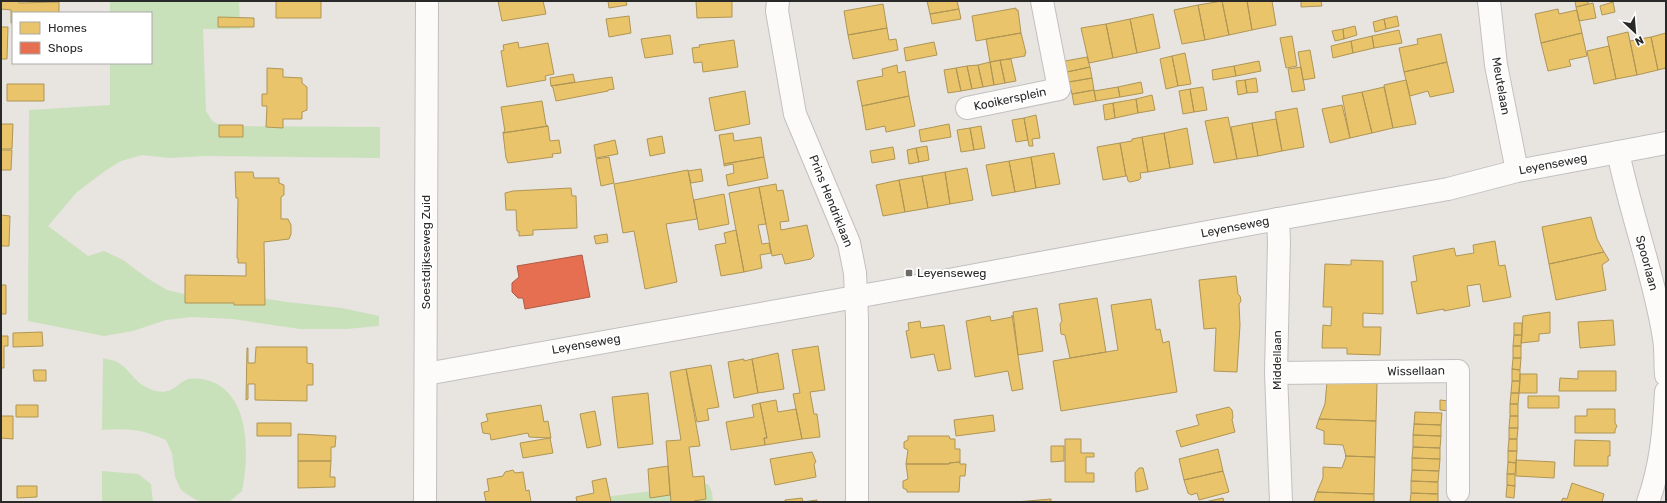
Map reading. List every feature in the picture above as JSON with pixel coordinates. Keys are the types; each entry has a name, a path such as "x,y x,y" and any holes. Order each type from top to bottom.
{"street":[{"name":"Soestdijkseweg Zuid","path":"425,502 427,1"},
{"name":"Prins Hendriklaan","path":"778,1 777,11 795,114 849,243 855,273 857,502"},
{"name":"Kooikersplein","path":"967,108 1059,89 1042,1"},
{"name":"Meutelaan","path":"1488,1 1496,66 1517,171"},
{"name":"Leyenseweg","path":"426,374 1448,189 1517,171 1666,143"},
{"name":"Spoorlaan","path":"1618,152 1624,182 1655,294 1664,340 1666,375"},
{"name":"Middellaan","path":"1278,219 1279,242 1276,373 1281,502"},
{"name":"Wissellaan","path":"1276,373 1458,370 1458,492"},
{"path":"1648,502 1655,483 1664,436 1666,392"}],"green space":[{"path":"110,1 239,1 240,29 203,29 206,111 213,122 224,126 380,127 380,158 206,156 169,158 142,155 121,161 77,192 48,226 88,256 104,251 123,260 147,278 167,290 188,295 207,290 287,302 342,308 379,316 379,326 346,329 300,329 233,319 192,317 166,320 133,331 104,336 28,321 29,110 110,105 110,64 152,64 152,12 110,12"},
{"path":"103,358 121,364 143,385 156,391 162,392 171,390 189,379 208,380 223,388 233,399 240,413 244,428 246,461 242,491 229,502 204,502 196,500 181,490 175,477 172,453 166,440 142,431 120,429 102,430"},
{"path":"102,471 138,474 151,484 153,502 102,502"},
{"path":"708,484 712,492 713,502 588,502 588,499"}],"building: Homes":[{"path":"1,1 19,1 19,3 59,2 59,12 12,12 12,23 11,10 1,9"},
{"path":"276,1 321,1 321,18 276,18"},
{"path":"498,1 543,1 546,14 502,21"},
{"path":"608,1 626,1 627,5 609,8"},
{"path":"696,1 732,1 732,17 697,18"},
{"path":"927,1 957,1 959,9 930,14"},
{"path":"1222,1 1229,35 1205,40 1198,5"},
{"path":"1222,1 1247,1 1252,30 1229,35"},
{"path":"1247,1 1272,1 1276,25 1252,30"},
{"path":"1301,1 1321,1 1322,6 1301,7"},
{"path":"1575,1 1588,1 1588,4 1576,7"},
{"path":"1613,2 1615,12 1602,15 1600,6"},
{"path":"1593,3 1596,18 1579,21 1576,7"},
{"path":"883,4 887,28 848,35 844,11"},
{"path":"1198,5 1205,40 1182,44 1174,10"},
{"path":"1016,8 1016,10 1018,10 1021,33 976,41 972,16"},
{"path":"959,9 961,19 932,24 930,14"},
{"path":"1558,9 1559,14 1577,10 1582,33 1541,43 1535,14"},
{"path":"1153,14 1160,48 1137,53 1130,19"},
{"path":"629,16 631,33 609,37 606,19"},
{"path":"1397,16 1399,26 1386,29 1384,19"},
{"path":"218,17 254,18 254,27 218,27"},
{"path":"1130,19 1137,53 1113,58 1106,24"},
{"path":"1384,19 1386,29 1375,32 1373,22"},
{"path":"1106,24 1113,58 1089,63 1081,28"},
{"path":"1355,26 1357,35 1344,39 1343,29"},
{"path":"1,27 8,27 7,59 1,59"},
{"path":"887,28 889,40 896,39 898,50 853,59 848,35"},
{"path":"1343,29 1344,39 1335,41 1332,31"},
{"path":"1399,30 1402,43 1374,48 1372,36"},
{"path":"1628,32 1637,75 1616,79 1607,37"},
{"path":"1021,33 1026,53 1025,56 990,62 986,39"},
{"path":"1582,33 1587,56 1569,60 1571,66 1548,71 1541,43"},
{"path":"1666,33 1666,68 1658,70 1651,37"},
{"path":"1441,34 1447,62 1404,72 1399,48 1418,44 1417,39"},
{"path":"670,35 673,54 645,58 641,39"},
{"path":"1292,36 1297,66 1286,68 1280,38"},
{"path":"1372,36 1374,48 1353,53 1351,41"},
{"path":"1651,37 1658,70 1637,75 1630,41"},
{"path":"734,40 738,67 703,72 702,62 694,63 692,48 700,47 699,45"},
{"path":"1351,41 1353,53 1333,58 1331,46"},
{"path":"518,42 519,48 548,43 554,74 545,76 546,80 507,87 501,51 504,50 503,45"},
{"path":"934,42 937,55 906,61 904,48"},
{"path":"1609,46 1616,79 1594,84 1587,51"},
{"path":"1310,50 1315,78 1303,80 1298,52"},
{"path":"1185,53 1191,84 1178,86 1172,56"},
{"path":"1172,56 1178,86 1166,89 1160,59"},
{"path":"1087,57 1090,67 1067,72 1065,61"},
{"path":"1011,59 1016,81 1005,83 1000,60"},
{"path":"1000,60 1005,83 994,85 990,62"},
{"path":"1259,61 1261,71 1236,76 1234,66"},
{"path":"990,62 994,85 983,87 978,65"},
{"path":"1447,62 1454,92 1430,97 1428,91 1410,96 1404,72"},
{"path":"897,65 898,73 905,71 909,96 862,106 857,81 883,76 882,69"},
{"path":"978,65 983,87 972,89 967,66"},
{"path":"967,66 972,89 961,91 956,68"},
{"path":"1234,66 1236,76 1213,80 1212,70"},
{"path":"1090,67 1092,78 1069,82 1067,72"},
{"path":"1301,67 1305,90 1292,92 1288,69"},
{"path":"267,68 283,69 283,77 302,78 302,83 307,87 307,110 302,112 302,119 283,119 283,128 266,127 267,106 262,106 262,94 267,94"},
{"path":"956,68 961,91 948,93 944,70"},
{"path":"573,74 575,82 551,86 550,78"},
{"path":"612,77 614,89 556,101 553,88 551,86"},
{"path":"1092,78 1094,90 1072,94 1069,82"},
{"path":"1256,78 1258,92 1247,93 1245,80"},
{"path":"1245,80 1247,93 1238,95 1236,81"},
{"path":"1406,80 1416,124 1393,128 1384,85"},
{"path":"1141,82 1143,93 1120,97 1118,87"},
{"path":"7,84 44,84 44,101 7,101"},
{"path":"1118,87 1120,97 1096,101 1094,91"},
{"path":"1203,87 1207,110 1194,112 1190,89"},
{"path":"1384,87 1393,128 1372,133 1362,92"},
{"path":"1190,89 1194,112 1183,114 1179,91"},
{"path":"1094,90 1096,101 1074,105 1072,94"},
{"path":"745,91 750,124 715,131 709,98"},
{"path":"1362,92 1372,133 1350,138 1342,96"},
{"path":"1152,95 1155,110 1138,113 1136,99"},
{"path":"909,96 915,126 886,132 885,126 866,130 862,106"},
{"path":"1136,99 1138,113 1115,118 1113,103"},
{"path":"542,101 546,125 548,126 503,133 505,132 501,107"},
{"path":"1113,103 1115,118 1105,120 1103,105"},
{"path":"1342,105 1350,138 1330,143 1322,109"},
{"path":"1297,108 1304,147 1282,151 1275,112"},
{"path":"1036,115 1040,138 1032,139 1033,146 1029,146 1024,118"},
{"path":"1228,117 1237,159 1214,163 1205,121"},
{"path":"1024,118 1028,140 1016,142 1012,120"},
{"path":"1276,119 1282,151 1258,156 1252,123"},
{"path":"1252,123 1258,156 1237,159 1231,127"},
{"path":"1,124 13,124 12,149 1,149"},
{"path":"949,124 951,137 921,142 919,130"},
{"path":"219,125 243,125 243,137 219,137"},
{"path":"548,126 550,141 559,140 561,153 552,154 553,157 508,163 503,133"},
{"path":"981,126 985,148 974,150 970,128"},
{"path":"970,128 974,150 961,152 957,130"},
{"path":"1187,128 1193,164 1170,168 1164,133"},
{"path":"733,133 734,141 761,137 764,157 724,164 719,135"},
{"path":"1164,133 1170,168 1148,172 1142,137"},
{"path":"662,136 665,153 650,156 647,139"},
{"path":"1142,137 1148,172 1140,173 1141,178 1139,180 1130,182 1126,176 1120,143 1132,141 1132,139"},
{"path":"615,140 618,154 596,158 594,145"},
{"path":"1120,143 1126,176 1103,180 1097,147"},
{"path":"927,146 929,160 919,162 916,148"},
{"path":"893,147 895,159 872,163 870,151"},
{"path":"916,148 919,162 909,164 907,150"},
{"path":"1,150 12,150 11,170 1,170"},
{"path":"1054,153 1060,184 1036,188 1031,157"},
{"path":"609,157 614,183 601,186 596,159"},
{"path":"764,157 768,178 728,186 726,175 734,173 733,164 724,166 724,164"},
{"path":"1031,157 1036,188 1015,192 1009,161"},
{"path":"1009,161 1015,192 992,196 986,165"},
{"path":"967,168 973,200 950,204 945,172"},
{"path":"701,169 703,181 691,183 688,171"},
{"path":"688,170 697,219 666,224 677,282 645,289 634,231 623,233 614,184"},
{"path":"235,172 253,172 254,178 279,178 279,183 284,185 284,195 281,197 281,219 288,219 291,225 291,234 289,239 264,242 265,305 234,305 234,303 185,303 185,275 246,276 246,263 238,263 237,258 238,198 236,198"},
{"path":"945,172 950,204 928,208 922,176"},
{"path":"922,176 928,208 905,212 899,180"},
{"path":"899,180 905,212 883,216 876,185"},
{"path":"776,184 777,191 783,190 789,221 780,222 781,230 807,225 814,256 811,259 785,264 782,254 772,256 759,187"},
{"path":"759,187 766,224 758,225 762,244 769,243 771,253 760,255 762,268 744,272 729,193"},
{"path":"571,188 572,196 576,196 577,228 533,230 533,235 519,236 519,231 517,231 516,210 506,210 505,193 513,191"},
{"path":"724,194 729,224 699,230 694,200"},
{"path":"1,215 10,216 9,246 1,246"},
{"path":"1591,217 1597,239 1604,252 1549,264 1542,227"},
{"path":"736,230 744,272 721,276 715,245 726,243 724,233"},
{"path":"607,234 608,242 596,244 594,236"},
{"path":"1495,241 1499,266 1505,265 1511,297 1483,302 1480,284 1467,286 1470,306 1417,314 1411,282 1417,281 1413,256 1454,248 1456,256 1474,253 1473,245"},
{"path":"1604,252 1609,260 1602,265 1606,290 1556,300 1549,264"},
{"path":"1351,260 1383,261 1383,314 1363,313 1363,327 1381,327 1380,355 1347,354 1347,348 1322,348 1323,325 1331,326 1332,307 1323,307 1325,264 1351,265"},
{"path":"1236,276 1238,294 1241,301 1239,304 1240,325 1237,372 1214,371 1216,328 1204,329 1199,280"},
{"path":"1,285 6,285 6,314 1,314"},
{"path":"1097,298 1106,352 1070,358 1065,335 1061,334 1060,324 1062,321 1059,304"},
{"path":"1151,299 1156,330 1160,329 1163,343 1169,341 1177,392 1061,411 1053,361 1118,350 1111,305"},
{"path":"1037,308 1043,351 1018,355 1013,312"},
{"path":"1550,312 1550,333 1539,334 1539,341 1521,343 1523,316"},
{"path":"1012,315 1023,389 1012,391 1008,371 975,377 966,321 990,316 991,321 1012,317"},
{"path":"1613,320 1615,345 1580,348 1578,322"},
{"path":"920,321 921,328 944,325 951,369 938,371 934,354 911,358 906,331 909,330 908,323"},
{"path":"1514,323 1522,323 1522,335 1514,335"},
{"path":"42,332 43,346 13,347 13,333"},
{"path":"1514,335 1522,335 1521,346 1513,346"},
{"path":"1,336 8,336 8,346 4,346 4,368 1,368"},
{"path":"818,346 825,390 810,392 814,414 817,414 820,437 802,439 793,394 800,393 792,350"},
{"path":"1513,346 1521,346 1521,358 1513,358"},
{"path":"256,347 307,347 307,363 313,364 313,385 307,385 307,401 255,400 255,384 248,384 248,399 246,400 247,348 248,363 255,363"},
{"path":"778,353 784,389 758,393 752,359"},
{"path":"1513,358 1521,358 1520,370 1512,369"},
{"path":"744,359 744,361 752,359 758,393 734,398 728,362"},
{"path":"711,365 719,407 707,409 709,420 697,422 686,369"},
{"path":"686,369 700,446 689,447 693,477 704,476 706,499 694,502 671,502 666,441 681,440 670,372"},
{"path":"1512,369 1520,370 1520,381 1512,381"},
{"path":"33,370 46,370 46,381 34,381"},
{"path":"1578,371 1616,371 1616,391 1559,391 1560,378 1578,379"},
{"path":"1520,374 1537,374 1537,393 1519,393"},
{"path":"1512,381 1520,381 1519,393 1511,393"},
{"path":"1327,382 1377,383 1376,421 1319,419 1325,404"},
{"path":"648,393 653,444 618,448 612,397"},
{"path":"1511,393 1519,393 1518,404 1510,404"},
{"path":"1528,396 1559,396 1559,408 1528,408"},
{"path":"776,400 778,412 796,409 802,439 765,445 764,438 767,438 760,403"},
{"path":"1440,400 1450,401 1450,411 1440,410"},
{"path":"760,403 767,438 764,438 765,445 731,450 726,422 754,417 752,405"},
{"path":"1510,404 1518,404 1518,416 1510,416"},
{"path":"16,405 38,405 38,417 16,417"},
{"path":"541,405 544,422 548,421 551,438 529,437 528,433 491,440 490,434 483,433 481,423 488,421 486,414"},
{"path":"1229,407 1232,410 1232,420 1235,432 1181,447 1176,431 1199,425 1196,415"},
{"path":"1587,409 1615,409 1615,423 1617,426 1615,433 1575,433 1575,416 1587,416"},
{"path":"595,411 601,445 587,448 580,414"},
{"path":"1415,412 1442,413 1441,425 1414,424"},
{"path":"993,415 995,431 956,436 954,420"},
{"path":"1,416 13,416 13,439 1,438"},
{"path":"1510,416 1518,416 1518,428 1509,428"},
{"path":"1319,419 1376,421 1375,457 1345,456 1343,445 1324,444 1324,431 1316,428"},
{"path":"257,423 291,423 291,436 257,436"},
{"path":"1414,424 1441,425 1441,436 1413,435"},
{"path":"1509,428 1518,428 1517,439 1509,439"},
{"path":"298,434 336,436 335,447 331,447 331,461 298,461"},
{"path":"1413,435 1441,436 1440,448 1413,447"},
{"path":"908,436 949,436 950,439 955,439 955,449 960,449 960,462 949,464 906,464 908,450 904,448 904,442 908,440"},
{"path":"550,438 553,453 523,458 520,443"},
{"path":"1065,439 1081,439 1081,453 1094,453 1094,457 1086,457 1086,473 1094,473 1094,482 1065,482"},
{"path":"1509,439 1517,439 1517,451 1508,451"},
{"path":"1575,440 1610,441 1608,466 1574,466"},
{"path":"1051,446 1064,446 1064,461 1051,462"},
{"path":"1413,447 1440,448 1440,459 1412,458"},
{"path":"1218,449 1223,471 1184,480 1179,459"},
{"path":"1508,451 1517,451 1516,463 1508,462"},
{"path":"812,452 816,462 814,464 816,477 775,485 770,459"},
{"path":"1345,456 1375,457 1374,494 1317,492 1323,478 1323,467 1342,468 1346,457"},
{"path":"1412,458 1440,459 1439,471 1412,470"},
{"path":"1516,460 1555,462 1554,478 1516,476"},
{"path":"298,461 331,461 330,477 335,477 335,487 298,488"},
{"path":"960,462 960,464 966,464 965,476 960,476 959,492 907,492 907,490 903,488 903,481 908,479 906,464 949,464"},
{"path":"1508,462 1516,463 1515,474 1507,474"},
{"path":"668,466 670,495 650,498 648,469"},
{"path":"1139,468 1143,468 1148,489 1136,492 1135,473"},
{"path":"513,470 515,473 523,472 526,491 529,490 531,502 486,502 484,492 489,491 487,479 503,476 505,472"},
{"path":"1412,470 1439,471 1438,482 1411,481"},
{"path":"1223,471 1229,492 1199,500 1197,493 1191,495 1188,493 1184,480"},
{"path":"1507,474 1515,474 1515,486 1507,485"},
{"path":"606,478 611,502 577,502 576,497 594,493 592,481"},
{"path":"1411,481 1438,482 1438,494 1411,493"},
{"path":"1572,483 1604,494 1602,502 1561,502 1563,498 1567,499"},
{"path":"1507,485 1515,486 1514,498 1506,497"},
{"path":"17,486 37,486 37,497 17,498"},
{"path":"1317,492 1374,494 1374,502 1316,502 1314,501"},
{"path":"1411,493 1438,494 1438,502 1410,502"},
{"path":"802,498 803,502 785,502 785,500"},
{"path":"1223,498 1224,502 1205,502"},
{"path":"1051,499 1051,502 1016,502"},
{"path":"817,500 817,502 803,502"}],"building: Shops":[{"path":"582,255 590,297 525,309 523,298 518,298 512,292 512,283 519,277 517,266"}],"place":[{"name":"Leyenseweg","path":"909,273"}]}
